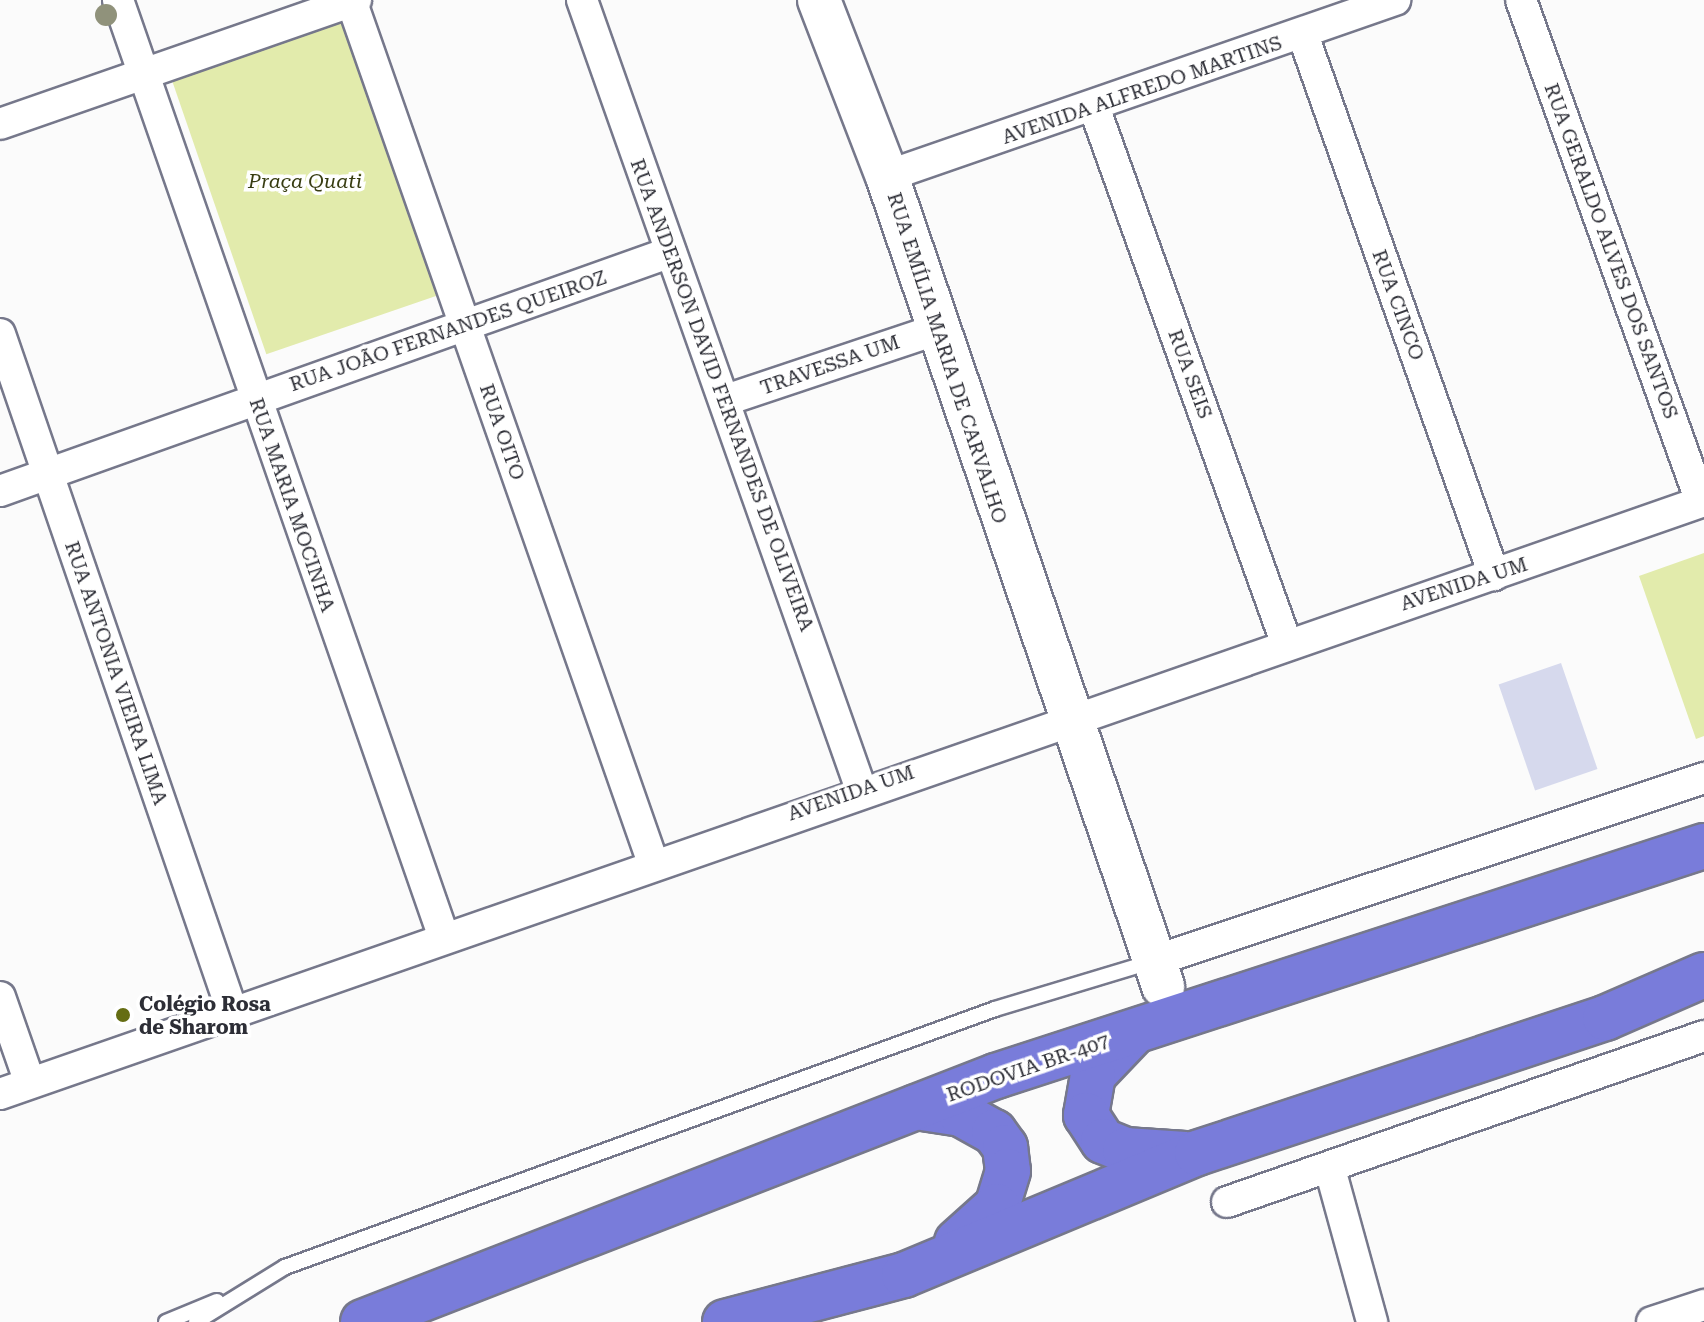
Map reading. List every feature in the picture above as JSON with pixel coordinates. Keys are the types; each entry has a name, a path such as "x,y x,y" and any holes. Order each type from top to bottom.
{"highway":[{"name":"RODOVIA BR-407","path":"363,1322 916,1107 1704,846"},
{"path":"725,1322 904,1275 1197,1153 1605,1018 1704,975"},
{"path":"1134,1033 1093,1075 1086,1115 1103,1141 1125,1150 1197,1153"},
{"path":"904,1275 983,1222 1008,1171 994,1132 961,1114 916,1107"}],"street":[{"name":"RUA MARIA MOCINHA","path":"118,0 443,935"},
{"path":"0,124 353,0"},
{"name":"RUA OITO","path":"353,0 653,863"},
{"name":"RUA ANDERSON DAVID FERNANDES DE OLIVEIRA","path":"582,0 726,400 861,789"},
{"name":"RUA EMÍLIA MARIA DE CARVALHO","path":"819,0 887,176 935,330 1158,974"},
{"name":"AVENIDA ALFREDO MARTINS","path":"887,176 1303,35 1395,0"},
{"name":"RUA GERALDO ALVES DOS SANTOS","path":"1521,0 1703,501"},
{"name":"RUA CINCO","path":"1303,35 1494,575"},
{"name":"RUA SEIS","path":"1094,107 1286,642"},
{"name":"RUA JOÃO FERNANDES QUEIROZ","path":"0,491 671,252"},
{"name":"TRAVESSA UM","path":"726,400 935,330"},
{"name":"RUA ANTONIA VIEIRA LIMA","path":"0,334 232,1011"},
{"name":"AVENIDA UM","path":"0,1094 861,789 1703,501"},
{"path":"1158,974 1704,778"},
{"path":"0,997 30,1083"},
{"path":"1227,1202 1330,1169 1704,1036"},
{"path":"1330,1169 1372,1322"},
{"path":"1652,1322 1704,1305"}],"lane":[{"path":"166,1322 344,1245 995,1009 1158,974"},
{"path":"196,1322 267,1280"}],"green space":[{"name":"Praça Quati","path":"341,6 440,294 266,354 167,66"},
{"path":"1704,553 1704,736 1696,739 1639,576"}],"building":[{"path":"1561,663 1597,769 1535,790 1499,684"}],"place":[{"name":"Colégio Rosa de Sharom","path":"123,1015"}]}
